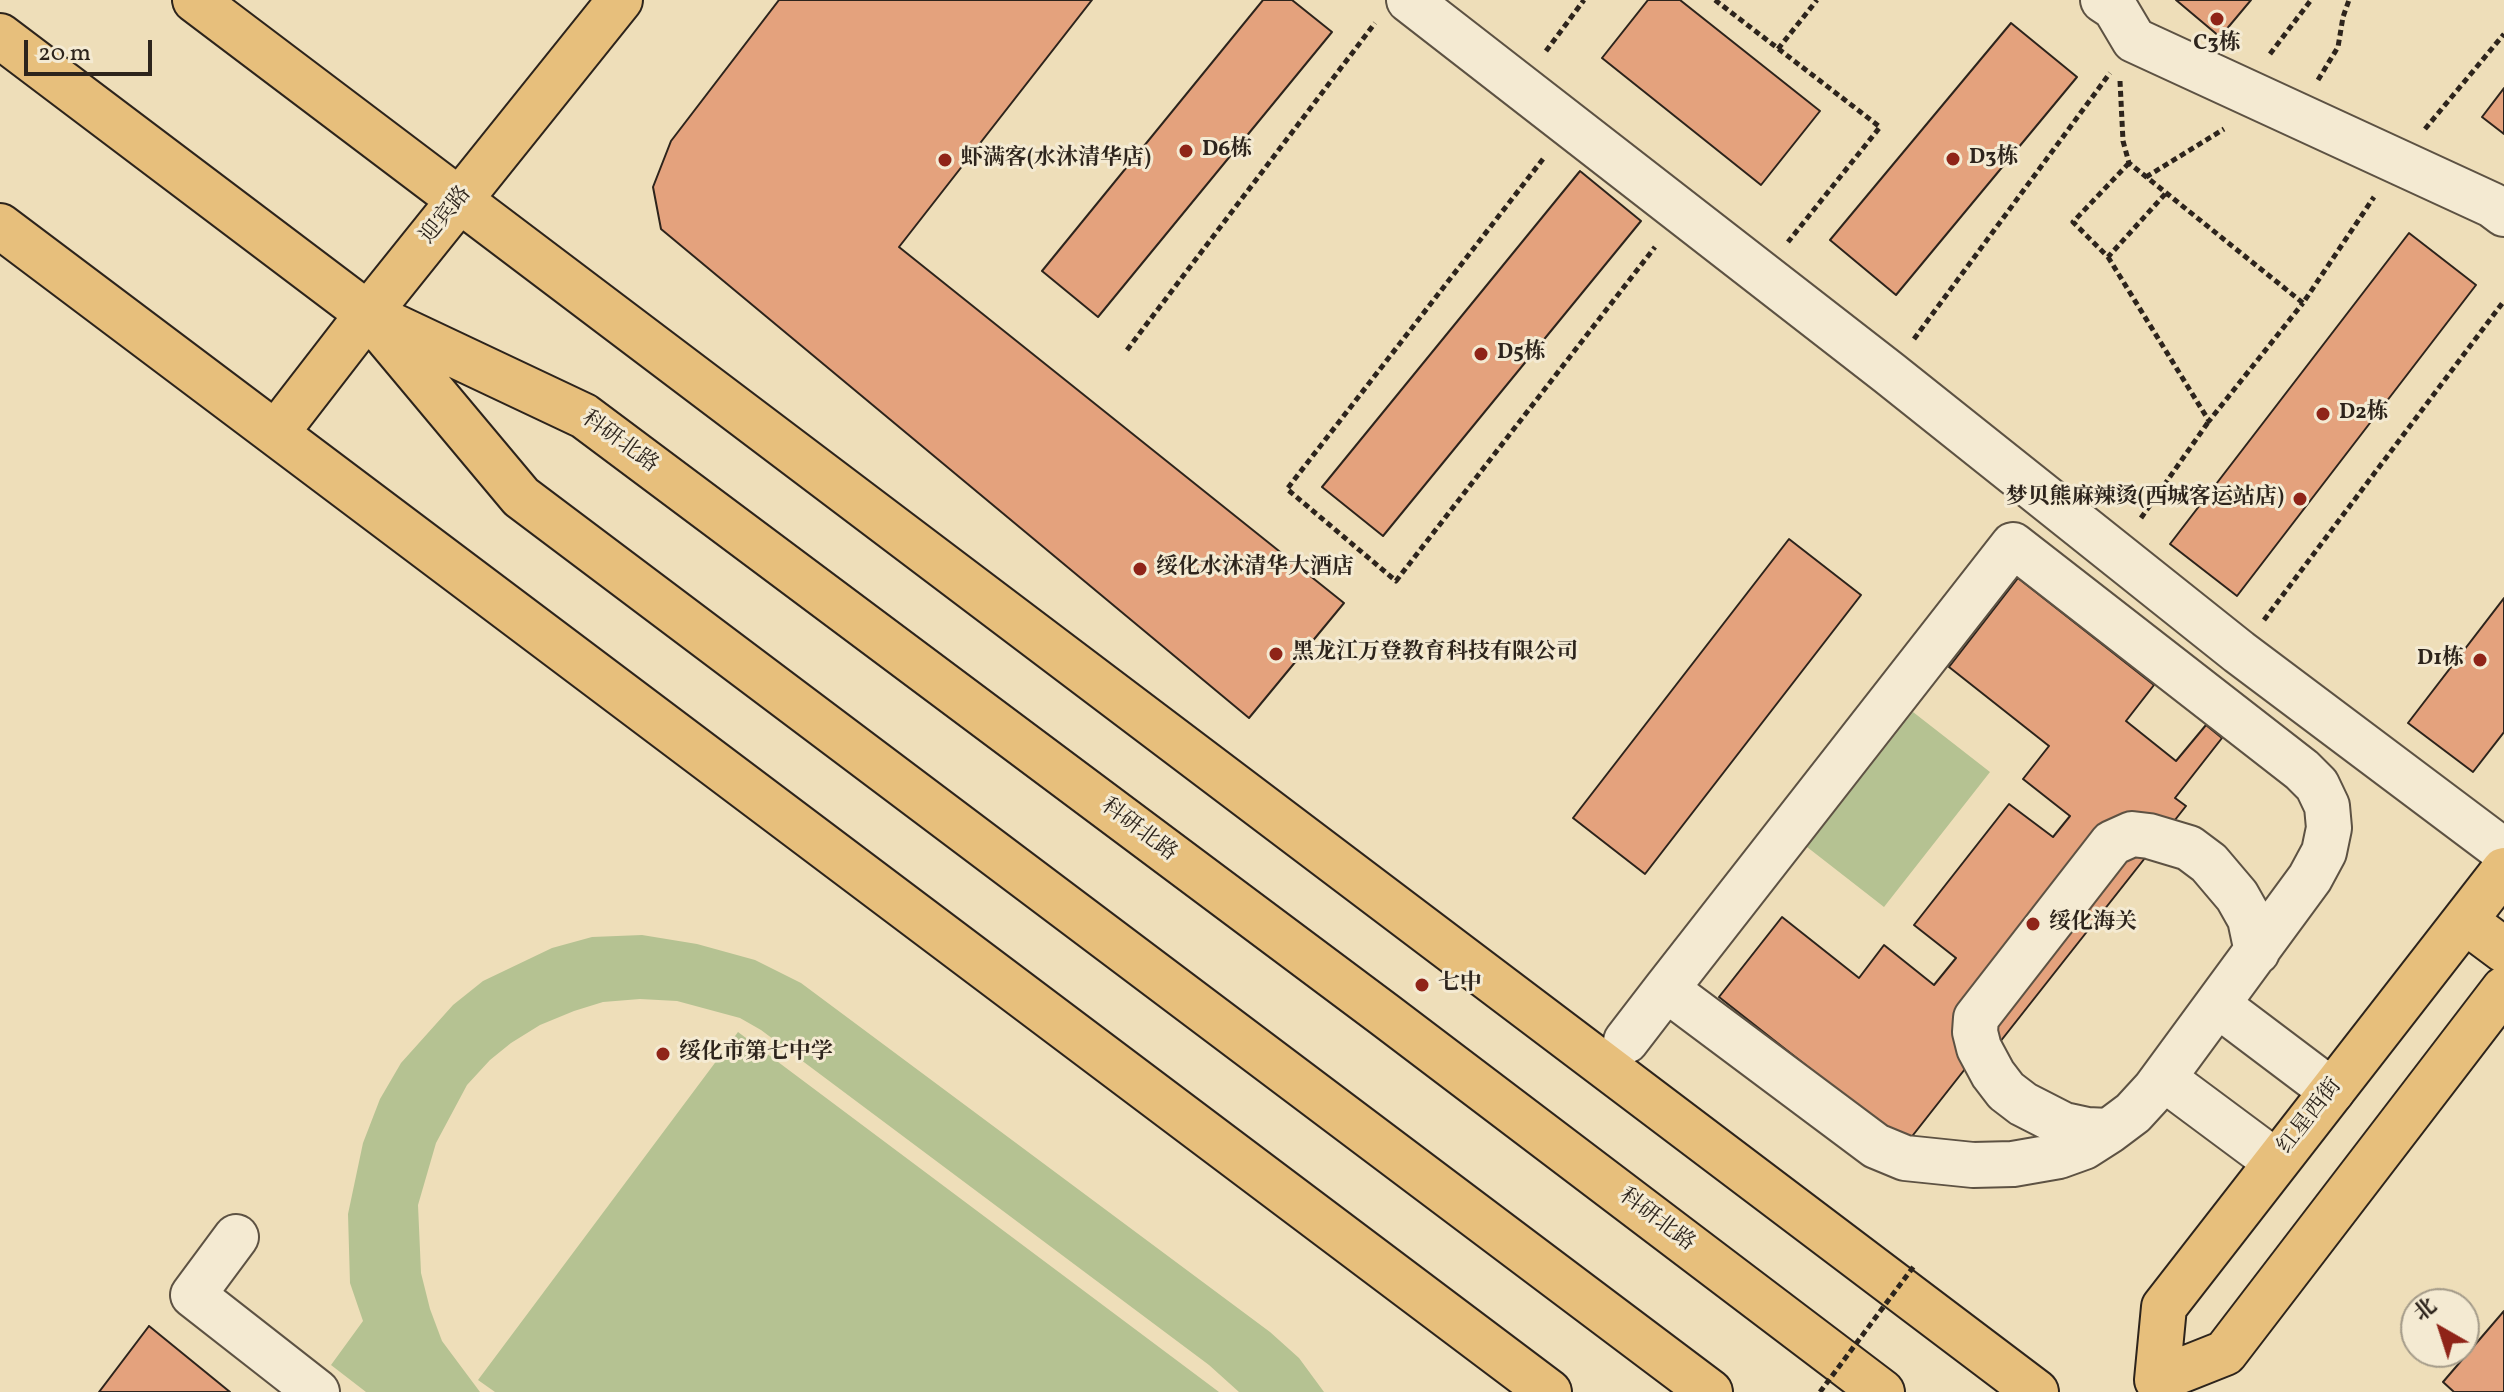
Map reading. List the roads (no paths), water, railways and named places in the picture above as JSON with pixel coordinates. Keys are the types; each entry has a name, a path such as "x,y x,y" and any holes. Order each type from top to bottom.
{"main road":[{"path":"195,0 2036,1392"},
{"name":"迎宾路","path":"276,433 620,0"},
{"name":"科研北路","path":"0,36 368,314 584,416 1398,1025 1882,1392"},
{"path":"0,226 1549,1392"},
{"name":"科研北路","path":"368,314 521,497 1710,1392"},
{"name":"红星西街","path":"2152,1386 2164,1307 2504,870"},
{"path":"2465,921 2504,950"},
{"name":"红星西街","path":"2152,1386 2225,1353 2504,989"}],"lane":[{"path":"2103,0 2115,8 2126,51 2269,102 2492,205 2504,214"},
{"path":"1396,6 1520,85 1570,123 2239,652 2504,851"},
{"path":"1626,1041 1666,989 2013,545 2317,785 2327,806 2329,828 2324,852 2310,878 2218,1005 2133,1113 2084,1147 2071,1152 2013,1164 1932,1163 1905,1158 1876,1146 1666,989"},
{"path":"2109,1131 2064,1125 2023,1104 2006,1091 1993,1074 1979,1048 1975,1032 1976,1018 2112,843 2132,834 2149,836 2189,848 2209,863 2237,896 2250,919 2257,952"},
{"path":"2218,1005 2332,1091"},
{"path":"2163,1078 2276,1162"},
{"path":"236,1237 193,1295 317,1392"}],"place":[{"name":"C3栋","path":"2217,19"},
{"name":"D6栋","path":"1186,151"},
{"name":"D3栋","path":"1953,159"},
{"name":"虾满客(水沐清华店)","path":"945,160"},
{"name":"D5栋","path":"1481,354"},
{"name":"D2栋","path":"2323,414"},
{"name":"梦贝熊麻辣烫(西城客运站店)","path":"2300,499"},
{"name":"绥化水沐清华大酒店","path":"1140,569"},
{"name":"黑龙江万登教育科技有限公司","path":"1276,654"},
{"name":"D1栋","path":"2480,660"},
{"name":"绥化海关","path":"2033,924"},
{"name":"七中","path":"1422,985"},
{"name":"绥化市第七中学","path":"663,1054"}]}
